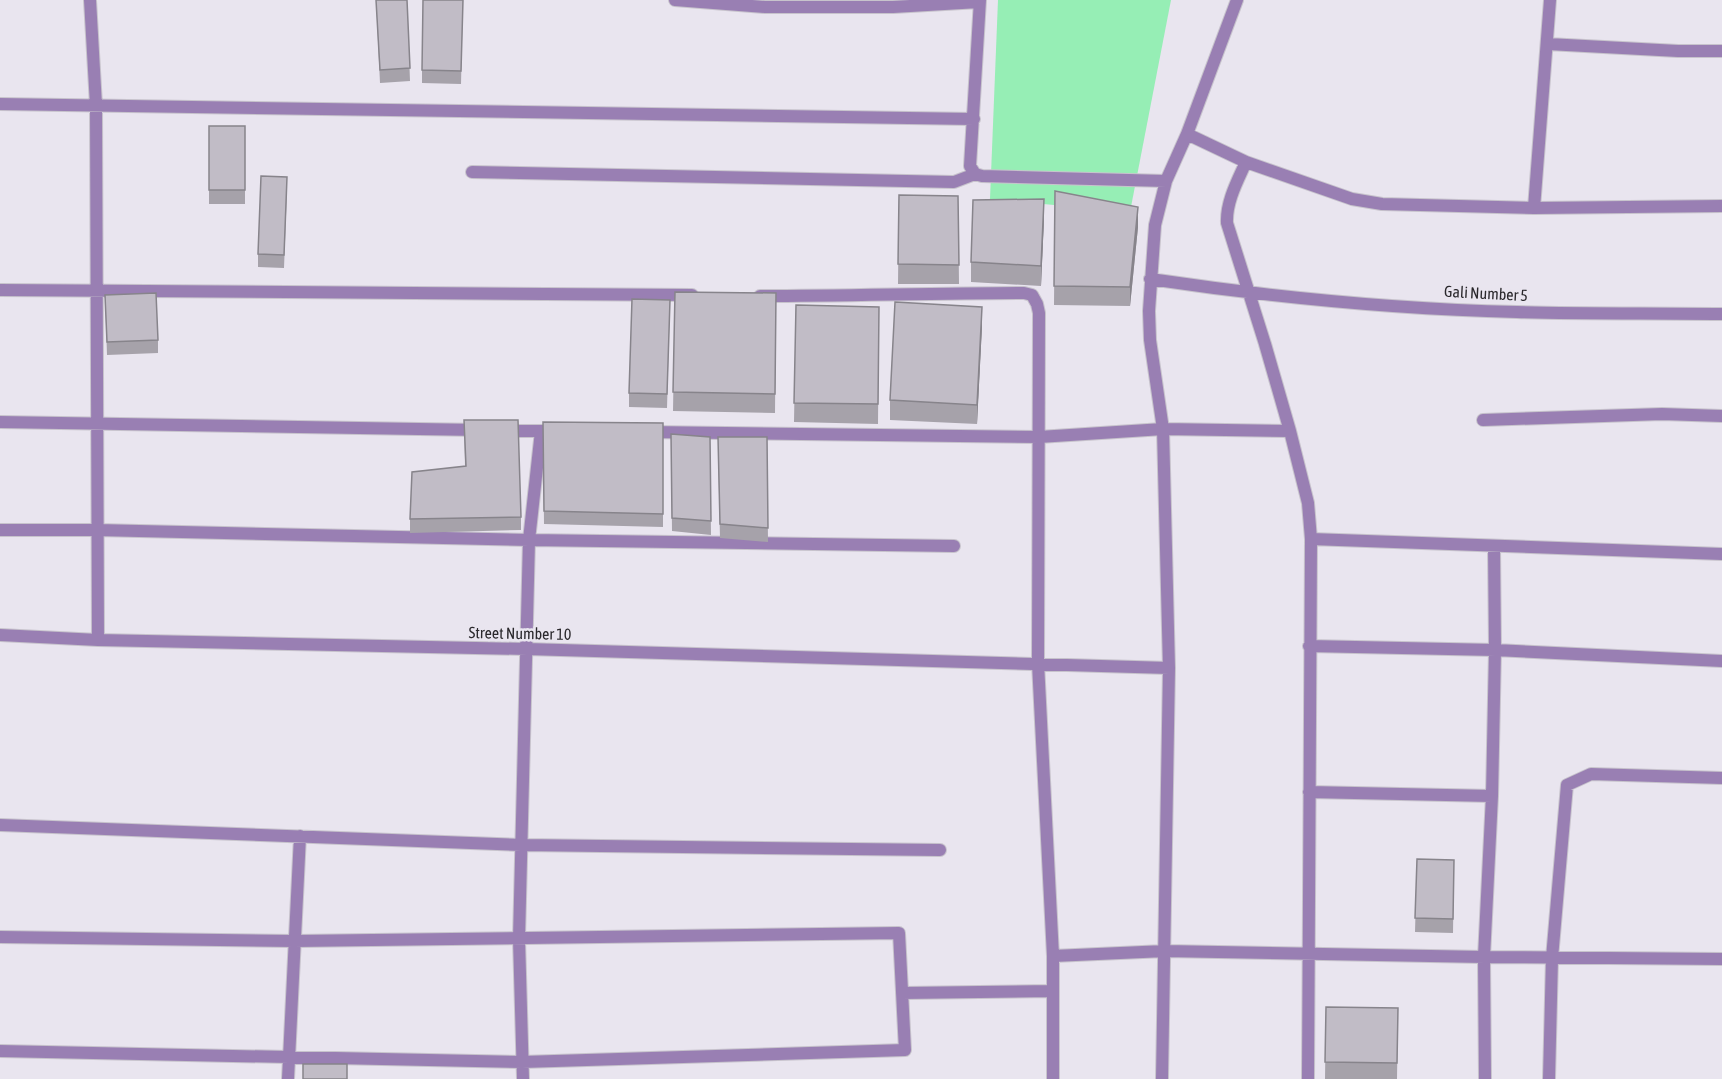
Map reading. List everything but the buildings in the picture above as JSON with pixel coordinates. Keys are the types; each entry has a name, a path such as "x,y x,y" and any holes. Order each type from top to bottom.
{"street":[{"path":"90,0 96,105 98,640"},
{"path":"675,0 766,3 980,1 970,166 975,174"},
{"path":"1162,1079 1169,668 1163,429 1150,340 1150,279 1155,225 1166,181 1187,134 1237,0"},
{"path":"1534,208 1550,0"},
{"path":"1548,44 1722,51"},
{"path":"0,104 974,119"},
{"path":"1187,134 1246,162 1329,192 1382,204 1534,208 1722,206"},
{"path":"1246,162 1226,213 1230,236 1290,431 1308,503 1311,539 1308,1079"},
{"path":"472,172 954,182 975,174 1166,181"},
{"name":"Gali Number 5","path":"1150,279 1248,293 1364,303 1515,312 1722,314"},
{"path":"0,290 708,296"},
{"path":"744,296 1024,293 1032,295 1037,304 1039,314 1038,663 1053,956 1053,1079"},
{"path":"1483,420 1662,414 1722,416"},
{"path":"0,422 576,432"},
{"path":"636,432 1039,437 1163,429 1290,431"},
{"path":"523,1079 519,939 529,540 541,431"},
{"path":"0,530 954,546"},
{"path":"1311,539 1722,554"},
{"path":"1485,1079 1484,957 1492,796 1495,650 1494,546"},
{"name":"Street Number 10","path":"0,635 98,640 527,649 1169,668"},
{"path":"1309,646 1495,650 1722,661"},
{"path":"1549,1079 1552,958 1567,785 1591,774 1722,778"},
{"path":"1309,792 1492,796"},
{"path":"0,825 521,845 940,850"},
{"path":"288,1079 300,836"},
{"path":"0,937 294,941 899,933 905,1050 522,1062 0,1051"},
{"path":"1053,956 1165,951 1722,959"},
{"path":"902,993 1053,991"}],"green space":[{"path":"998,0 1171,0 1130,212 990,199"}]}
